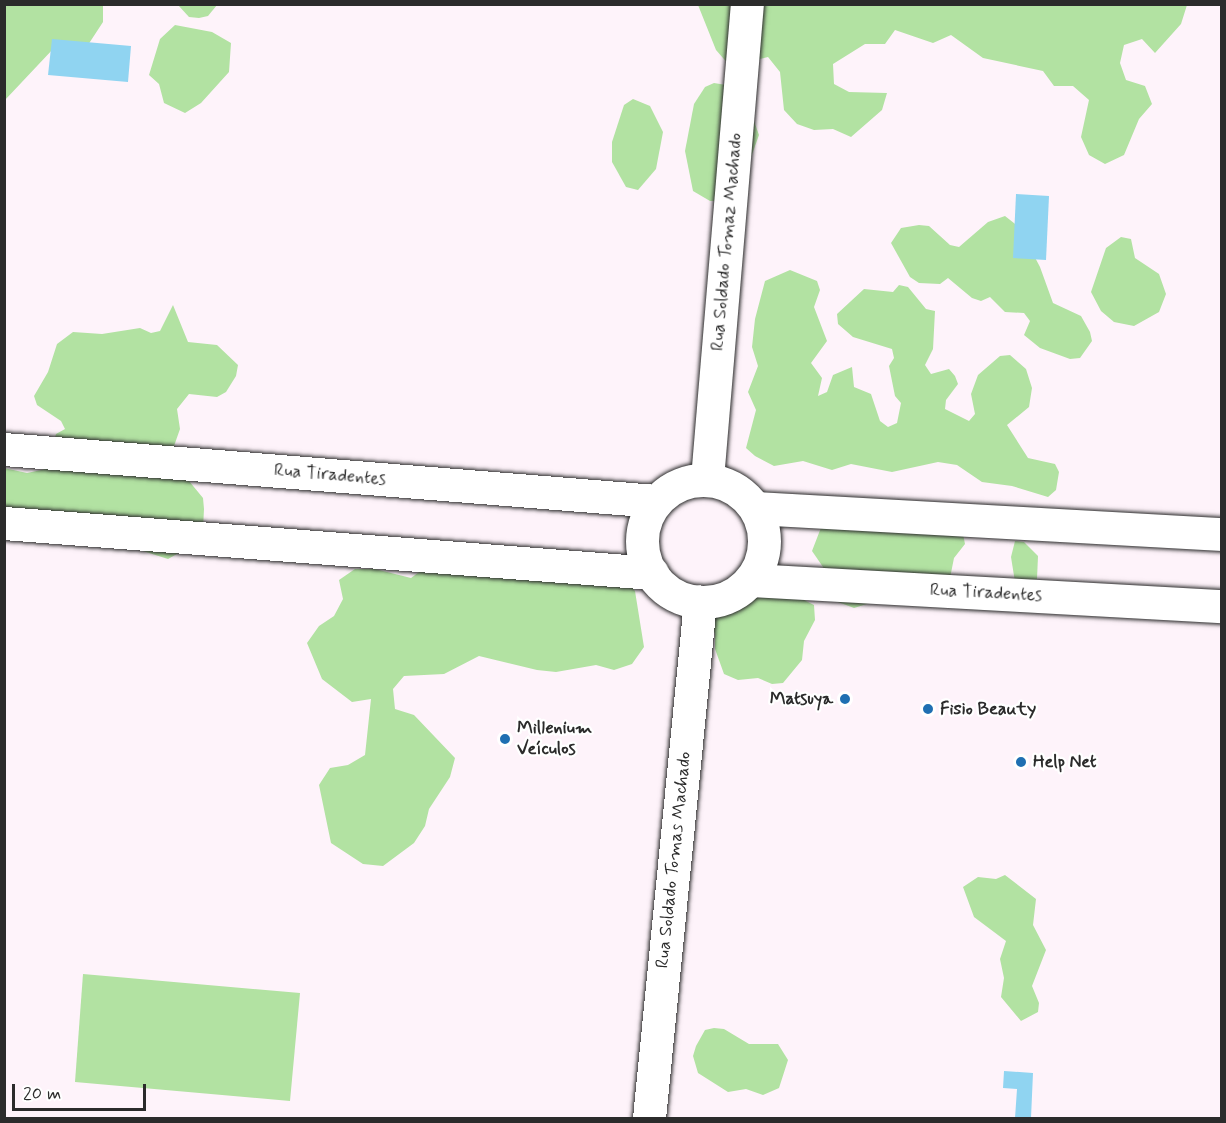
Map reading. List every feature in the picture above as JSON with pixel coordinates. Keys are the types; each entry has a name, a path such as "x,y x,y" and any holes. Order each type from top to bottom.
{"main road":[{"name":"Rua Soldado Tomaz Machado","path":"707,479 747,4"},
{"name":"Rua Tiradentes","path":"4,449 656,501"},
{"path":"707,479 726,483 743,493 755,508 763,526 765,544 761,564 751,580 728,597 700,602 664,588 652,573 644,556 642,536 656,501 688,481 707,479"},
{"path":"755,508 1221,534"},
{"path":"4,523 652,573"},
{"name":"Rua Tiradentes","path":"751,580 1221,606"},
{"name":"Rua Soldado Tomas Machado","path":"649,1119 700,602"}],"green space":[{"path":"5,5 103,5 103,22 86,48 54,48 5,100"},
{"path":"178,5 217,5 208,16 199,18 189,17"},
{"path":"698,5 1187,5 1181,24 1155,53 1142,39 1124,45 1120,63 1126,80 1145,86 1152,104 1139,119 1124,155 1105,164 1089,155 1081,137 1089,100 1073,86 1054,86 1043,71 983,58 951,35 933,43 895,30 885,44 865,44 833,64 834,84 849,92 887,93 882,110 851,137 833,129 814,130 797,124 784,110 780,72 768,57 730,66 716,50"},
{"path":"175,25 212,32 231,43 229,72 201,103 185,113 164,103 159,84 149,75 160,39"},
{"path":"714,83 732,86 746,99 759,135 746,171 719,201 710,201 693,191 685,151 694,104 705,87"},
{"path":"633,99 650,106 663,132 656,169 638,190 626,187 612,162 612,142 624,105"},
{"path":"1005,216 1019,227 1040,267 1053,303 1081,316 1090,332 1092,341 1080,358 1070,359 1040,348 1024,335 1030,321 1024,313 1005,312 990,297 981,301 972,298 948,278 940,284 919,283 910,277 891,243 901,228 919,225 929,226 950,245 959,247 988,222"},
{"path":"1121,237 1131,239 1135,258 1159,274 1166,294 1159,312 1134,326 1114,322 1101,311 1091,292 1106,248"},
{"path":"790,270 817,281 820,290 814,307 827,341 811,363 822,378 818,396 827,392 833,375 852,367 854,387 871,394 880,421 888,427 897,423 901,403 895,396 889,366 894,358 892,349 853,337 838,324 837,314 864,289 893,292 899,285 908,287 926,309 935,311 933,349 925,365 931,374 949,369 958,384 946,400 945,409 969,421 975,414 971,394 978,375 1000,356 1010,355 1026,369 1032,388 1029,407 1007,425 1028,458 1055,464 1059,472 1056,490 1048,497 1012,486 982,482 957,465 938,462 892,472 851,464 832,470 803,461 774,466 755,456 746,448 756,410 748,392 758,366 752,347 755,319 765,281"},
{"path":"173,305 188,342 217,345 238,365 236,376 226,392 217,397 189,394 177,409 180,429 174,446 187,461 189,481 203,498 203,529 193,545 168,559 5,507 4,468 27,473 46,469 56,434 65,429 61,421 37,405 34,396 48,372 57,344 73,332 102,334 140,328 151,333 160,331"},
{"path":"822,525 963,534 965,544 954,558 950,578 854,608 830,599 823,567 812,551"},
{"path":"1015,541 1024,542 1038,556 1037,579 1015,582 1011,557"},
{"path":"426,567 623,577 635,591 644,647 632,664 614,670 596,665 556,672 537,670 479,656 444,674 404,676 393,689 395,709 414,715 455,758 450,777 429,809 425,826 414,843 383,866 363,864 331,843 319,785 330,768 348,765 365,755 371,699 352,702 322,679 307,643 319,626 334,616 343,599 339,580 355,569 375,569 411,578"},
{"path":"744,590 800,598 814,605 815,620 804,641 802,660 783,683 772,684 758,678 738,680 724,674 715,649 715,633 708,626 708,612 722,598"},
{"path":"1005,875 1036,899 1033,925 1046,950 1032,986 1039,1003 1038,1012 1021,1021 1001,997 1004,978 1000,959 1006,941 974,917 963,887 978,877 996,879"},
{"path":"83,974 300,993 290,1101 75,1082"},
{"path":"724,1029 749,1044 778,1044 788,1060 779,1088 763,1095 746,1089 728,1092 698,1073 693,1056 696,1046 705,1030"}],"water":[{"path":"52,39 131,46 128,82 48,75"},
{"path":"1016,194 1049,196 1046,260 1013,258"},
{"path":"1004,1071 1033,1073 1031,1118 1015,1118 1017,1089 1003,1088"}],"place":[{"name":"Matsuya","path":"845,699"},
{"name":"Fisio Beauty","path":"928,709"},
{"name":"Millenium Veículos","path":"505,739"},
{"name":"Help Net","path":"1021,762"}]}
